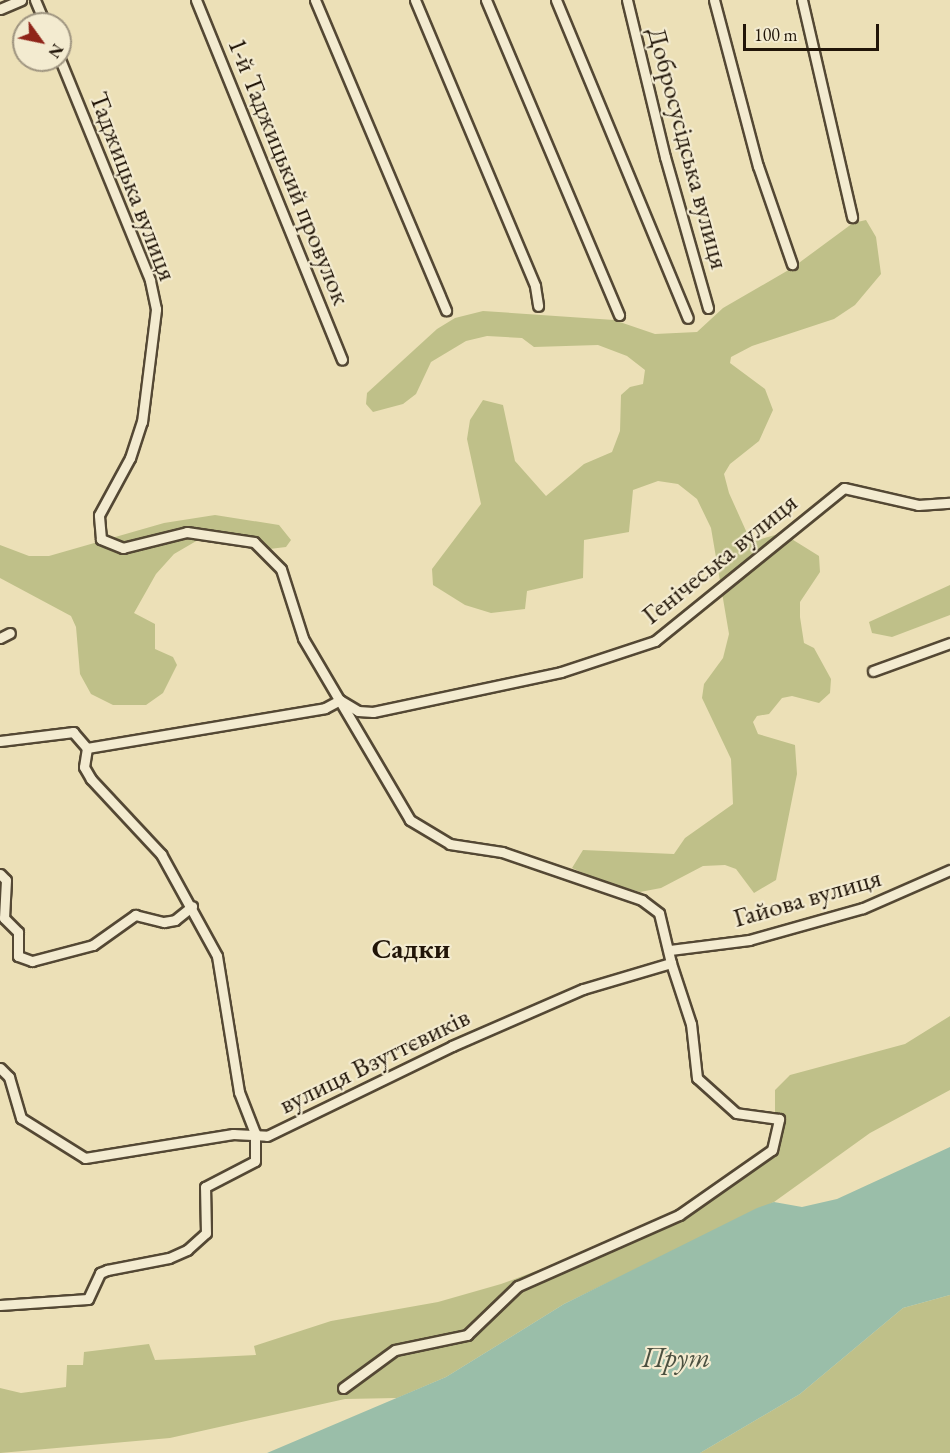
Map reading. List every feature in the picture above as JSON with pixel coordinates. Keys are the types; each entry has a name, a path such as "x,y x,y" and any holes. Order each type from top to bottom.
{"street":[{"path":"0,9 21,0"},
{"name":"1-й Таджицький провулок","path":"196,0 342,358"},
{"path":"315,0 446,310"},
{"path":"415,0 536,286 538,306"},
{"path":"486,0 619,315"},
{"path":"556,0 688,318"},
{"name":"Добросусідська вулиця","path":"627,0 665,157 708,308"},
{"path":"714,0 758,166 792,264"},
{"path":"802,0 852,217"},
{"name":"Таджицька вулиця","path":"65,72 150,280 156,309 142,422 130,458 104,501 98,529 101,539 111,545 137,546 187,532 254,542 270,554 281,569 303,638 340,700"},
{"name":"Генічеська вулиця","path":"340,700 358,711 400,707 482,686 561,672 655,641 844,489 918,505 950,502"},
{"path":"0,638 10,633"},
{"path":"873,671 950,643"},
{"path":"0,741 73,732 87,748 325,708 340,700 410,820 450,844 502,852 642,900 658,913 670,950 671,963 692,1024 697,1078 736,1113 778,1119 772,1150 669,1220 518,1286 467,1335 395,1350 343,1388"},
{"name":"вулиця Взуттєвиків","path":"87,748 84,767 91,778 161,854 192,906 217,956 227,996 238,1092 255,1133 267,1136 291,1128 413,1064 583,989 671,963"},
{"name":"Гайова вулиця","path":"670,950 749,940 863,908 950,870"},
{"path":"0,874 6,880 4,918 18,932 18,956 32,961 93,945 135,915 175,920 192,906"},
{"path":"0,1068 9,1077 21,1118 85,1158 255,1133 255,1161 205,1187 206,1233 187,1250 169,1258 107,1270 88,1299 0,1305"}],"shaded area":[{"path":"866,220 876,237 881,274 855,305 834,319 752,346 731,357 730,363 765,389 773,410 759,441 730,464 724,474 729,493 751,542 782,533 819,556 820,572 800,602 800,617 804,643 814,648 831,679 830,693 819,703 792,696 782,698 769,714 757,716 753,722 758,734 795,745 797,774 776,880 754,893 736,869 725,865 703,866 661,888 640,892 594,878 572,868 583,850 674,854 685,838 733,804 731,759 702,698 704,684 723,658 729,634 711,528 697,499 678,484 658,481 633,490 629,532 584,540 583,578 527,591 525,609 491,613 465,605 433,585 432,569 481,504 467,439 470,420 483,400 503,405 515,461 546,496 584,464 612,452 620,431 621,395 630,387 643,384 645,370 627,356 598,345 534,347 522,338 487,336 466,341 431,362 416,394 403,404 373,412 366,404 367,393 437,329 455,318 483,311 614,320 655,334 697,332 723,308 792,268 853,223"},
{"path":"215,515 279,525 291,540 286,547 261,550 214,538 198,540 174,554 156,574 134,613 155,624 155,649 173,657 177,665 163,693 146,705 113,705 91,694 80,674 76,627 71,616 0,578 0,545 29,556 49,556 164,523"},
{"path":"950,585 950,615 892,637 872,633 869,622"},
{"path":"950,1016 950,1090 870,1133 774,1202 564,1304 446,1377 397,1398 345,1399 170,1438 0,1453 0,1388 21,1393 66,1387 67,1365 83,1365 84,1352 149,1344 155,1360 256,1355 254,1346 331,1321 438,1302 501,1284 644,1231 767,1148 775,1132 775,1090 790,1075 905,1044"},
{"path":"950,1295 950,1453 700,1453 800,1394 903,1308"}],"water":[{"name":"Прут","path":"950,1147 950,1295 903,1308 800,1394 700,1453 267,1453 446,1377 564,1304 757,1208 774,1202 802,1207 837,1199"}],"district":[{"name":"Садки","path":"411,948"}]}
